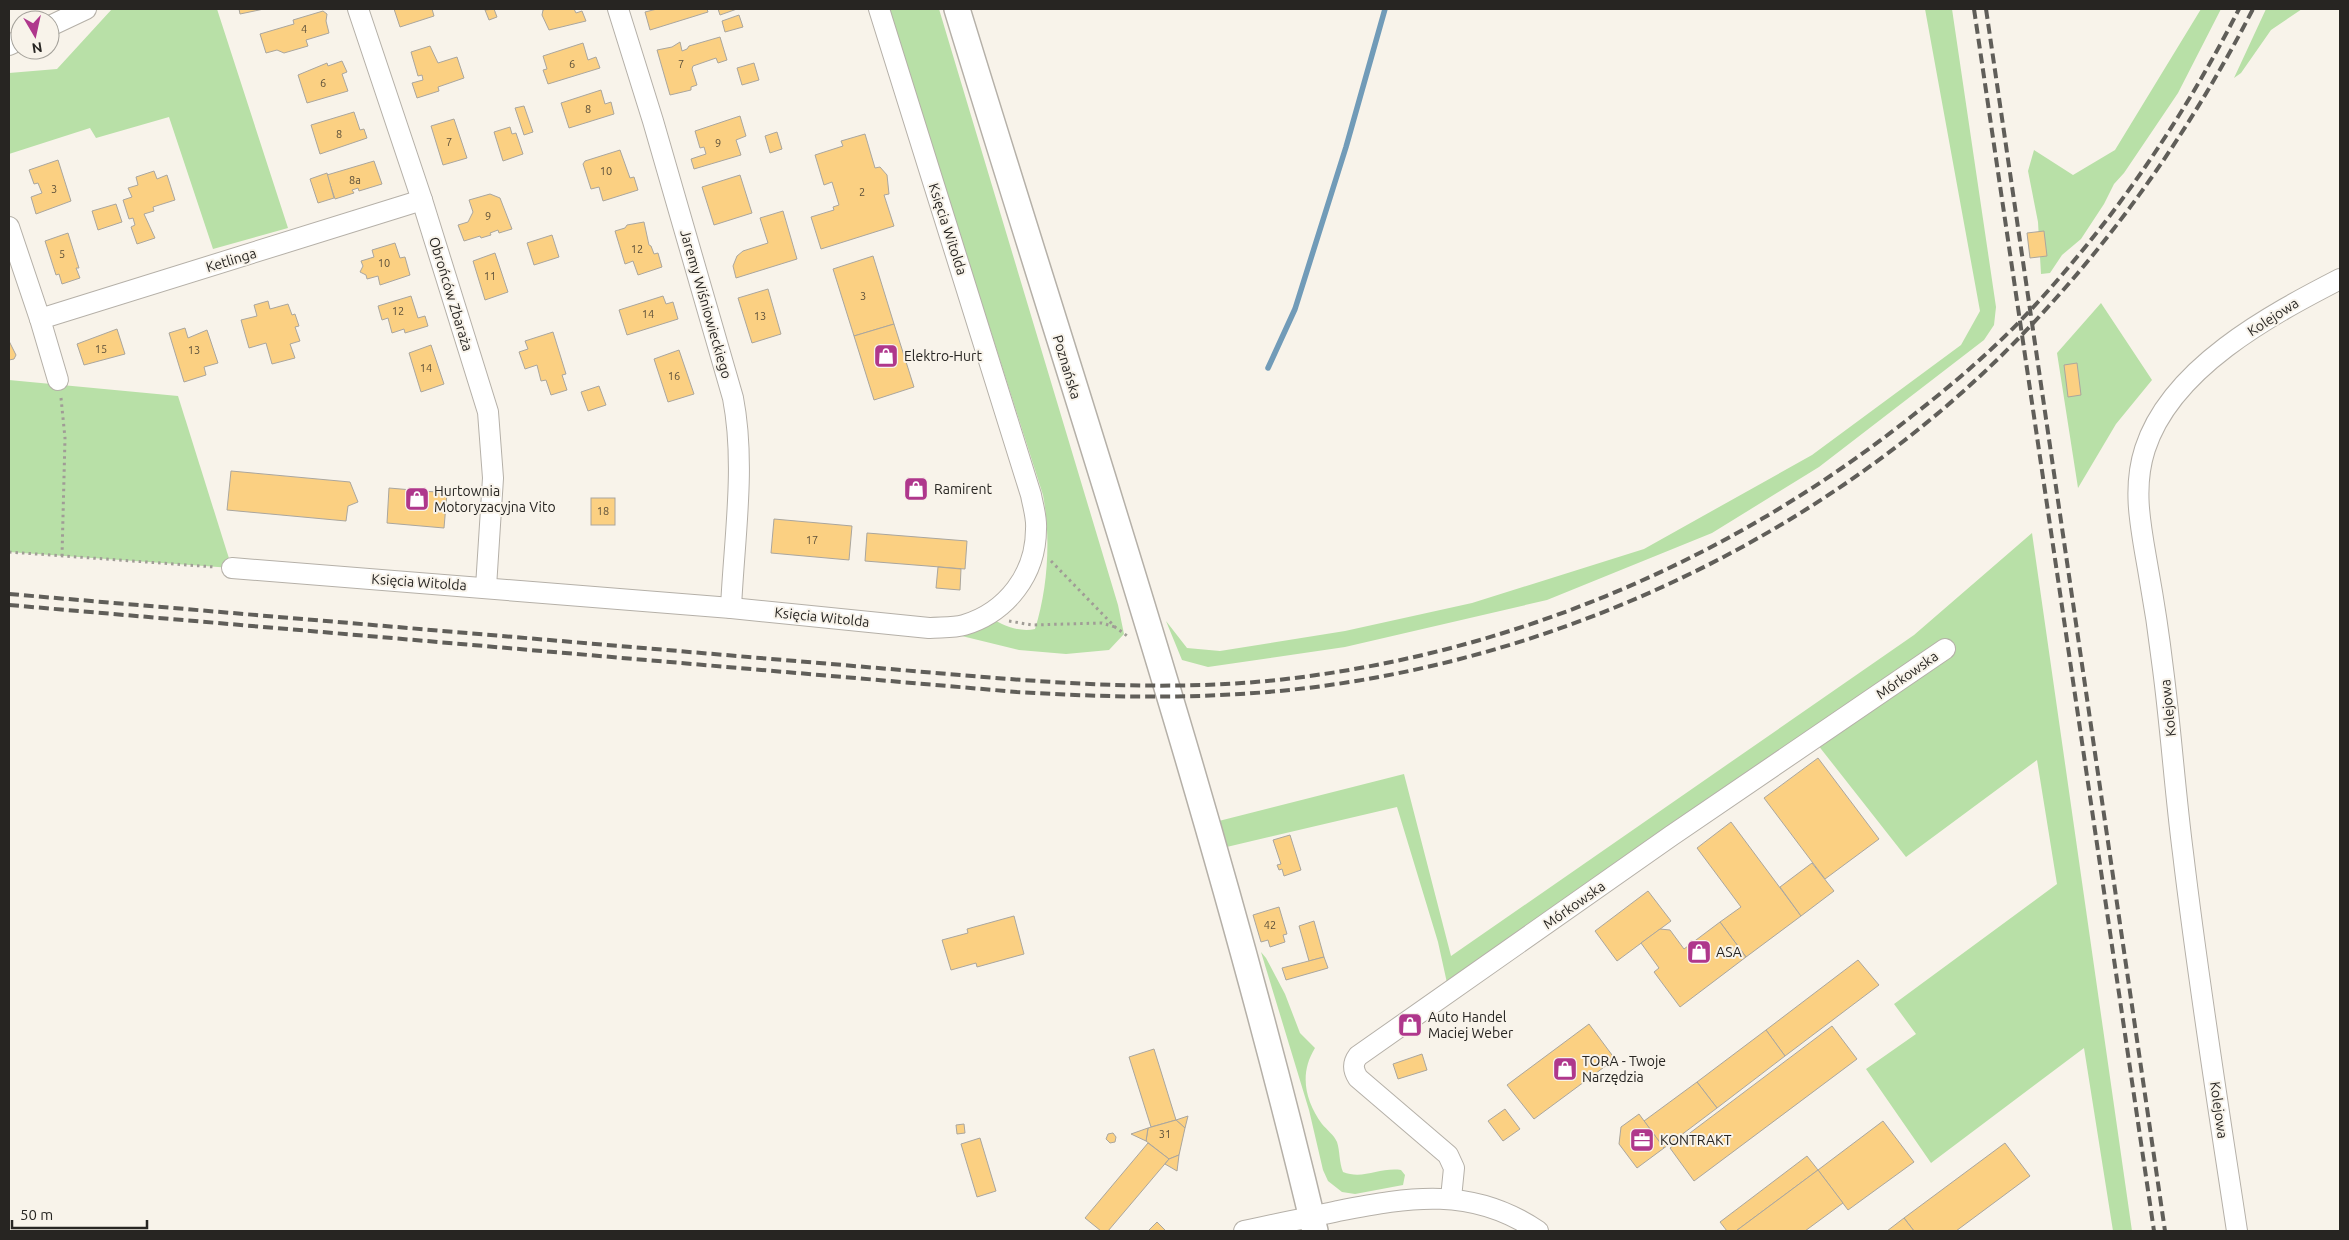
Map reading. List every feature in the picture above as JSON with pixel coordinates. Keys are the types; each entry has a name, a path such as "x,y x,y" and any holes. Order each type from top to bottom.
{"main road":[{"name":"Poznańska","path":"957,9 1177,724 1266,1036 1313,1224"}],"street":[{"path":"60,21 86,9"},
{"name":"Obrońców Zbaraża","path":"358,9 422,200 488,412 493,454 493,478 486,587"},
{"name":"Jaremy Wiśniowieckiego","path":"618,9 653,121 733,398 737,418 738,466 730,608"},
{"name":"Księcia Witolda","path":"232,568 486,587 730,608 930,628 962,626 993,613 1017,590 1032,561 1036,528 1032,495 879,9"},
{"name":"Ketlinga","path":"40,320 422,200"},
{"path":"9,227 58,380"},
{"name":"Kolejowa","path":"2237,1231 2183,853 2160,638 2137,501 2140,468 2146,447 2156,424 2172,399 2199,371 2223,350 2279,310 2340,279"},
{"name":"Mórkowska","path":"1451,1198 1454,1168 1448,1155 1358,1078 1354,1072 1353,1065 1358,1056 1671,836 1945,649"},
{"path":"1244,1231 1313,1224 1388,1202 1420,1198 1451,1198 1502,1213 1538,1231"}],"path":[{"path":"58,380 65,438 62,556"},
{"path":"1034,544 1115,627 1157,658"},
{"path":"9,552 232,568"},
{"path":"984,617 1032,625 1102,623 1115,627"}],"green space":[{"path":"112,9 217,9 288,228 213,249 169,117 96,138 90,128 9,154 9,73 57,69"},
{"path":"888,9 939,9 1118,605 1124,634 1109,650 1066,654 1019,650 929,628 988,615 998,622 1016,629 1035,629 1043,597 1047,563 1047,528 1043,495"},
{"path":"1925,9 1952,9 1996,307 1994,325 1984,340 1819,467 1712,533 1547,600 1345,647 1208,667 1182,660 1166,621 1187,648 1220,651 1345,631 1472,603 1644,549 1812,455 1961,345 1980,311"},
{"path":"2201,9 2221,9 2178,93 2124,173 2114,184 2104,204 2081,239 2062,255 2050,273 2041,274 2038,222 2028,171 2034,150 2073,175 2115,150"},
{"path":"2266,9 2302,9 2271,30 2241,73 2234,78"},
{"path":"2101,303 2152,380 2116,424 2078,488 2057,353"},
{"path":"9,380 178,396 232,568 9,552"},
{"path":"2032,533 2132,1231 2113,1231 2084,1048 1931,1163 1866,1069 1916,1034 1894,1004 2057,884 2037,760 1906,857 1814,740 1449,992 1438,942 1397,807 1214,850 1207,824 1404,774 1451,956 1914,635"},
{"path":"1261,952 1285,994 1300,1033 1315,1048 1307,1067 1306,1087 1308,1096 1316,1115 1337,1142 1343,1172 1358,1175 1386,1170 1401,1170 1405,1175 1403,1185 1355,1194 1342,1192 1328,1181 1323,1170 1309,1110"}],"building":[{"path":"239,9 264,9 240,14"},
{"path":"394,9 432,9 434,16 400,27"},
{"path":"494,9 497,17 489,20 485,10"},
{"path":"574,9 576,13 582,11 586,21 549,30 542,15 543,10"},
{"path":"657,9 707,9 708,12 650,30 645,12"},
{"path":"718,9 737,9 720,15"},
{"path":"323,11 327,14 326,21 329,33 306,40 308,46 284,53 277,50 266,53 260,34 294,24 293,20"},
{"path":"739,15 743,27 725,32 722,21"},
{"path":"720,37 727,60 718,63 716,58 693,66 692,69 697,85 691,87 691,90 670,95 657,50 672,47 680,42 682,51 689,46"},
{"path":"583,43 588,60 596,57 600,68 548,84 543,70 547,69 543,56"},
{"path":"430,46 438,63 457,57 464,78 438,87 439,91 417,98 412,83 423,80 422,75 418,76 411,52"},
{"path":"342,61 347,72 342,74 348,91 307,103 298,75 327,63 328,66"},
{"path":"754,63 759,80 742,85 737,68"},
{"path":"601,90 605,104 611,102 614,114 569,128 561,103"},
{"path":"524,106 533,132 524,135 515,108"},
{"path":"354,112 360,130 364,129 367,138 320,154 311,125"},
{"path":"740,116 746,136 736,140 741,155 694,169 691,159 706,154 704,147 700,148 695,131"},
{"path":"454,119 467,158 443,165 431,126"},
{"path":"510,127 512,134 516,133 523,154 503,161 494,132"},
{"path":"777,132 782,149 770,153 765,136"},
{"path":"865,134 875,168 880,167 887,175 889,194 884,195 894,226 821,249 811,217 834,210 833,207 839,205 832,182 824,185 815,155 843,146 841,141"},
{"path":"620,150 630,178 634,177 638,190 603,201 599,187 591,189 583,164 585,161"},
{"path":"58,160 71,201 36,214 31,197 42,193 38,183 34,184 29,170"},
{"path":"374,161 382,184 359,191 358,188 352,190 354,193 335,199 327,175"},
{"path":"154,171 157,179 167,175 175,200 153,207 154,211 144,214 155,238 137,244 131,227 135,225 133,218 129,219 123,200 132,197 128,188 138,185 136,177"},
{"path":"327,173 334,198 318,203 310,179"},
{"path":"740,175 752,213 714,225 702,187"},
{"path":"490,194 500,198 512,229 499,233 498,230 490,233 491,235 464,241 458,225 468,222 473,212 469,200"},
{"path":"116,204 122,222 98,230 92,211"},
{"path":"783,211 797,259 736,278 733,266 737,256 743,251 768,243 760,218"},
{"path":"644,222 649,245 654,254 658,253 662,267 638,275 633,261 625,264 615,231 625,228 627,225"},
{"path":"2044,231 2047,256 2030,258 2027,233"},
{"path":"68,233 79,268 76,268 80,278 62,284 59,274 56,275 45,241"},
{"path":"552,235 559,257 534,265 527,243"},
{"path":"395,243 400,258 405,257 410,275 380,285 378,276 367,279 366,275 360,272 363,266 361,261 374,257 372,250"},
{"path":"495,253 508,292 485,300 473,261"},
{"path":"873,256 894,324 854,336 833,269"},
{"path":"768,289 781,334 752,343 738,298"},
{"path":"411,296 418,318 425,316 428,326 405,333 404,329 392,333 388,318 382,320 378,306"},
{"path":"663,296 666,304 673,302 678,319 627,335 619,310"},
{"path":"268,301 270,309 288,304 292,315 295,314 299,326 295,327 300,341 290,344 295,358 272,364 266,343 249,348 241,320 257,316 254,305"},
{"path":"894,324 914,387 874,400 854,336"},
{"path":"185,328 188,338 207,330 218,363 204,367 206,375 184,382 169,333"},
{"path":"117,329 125,354 84,365 77,344"},
{"path":"553,332 566,374 562,375 567,390 551,395 546,380 541,381 537,365 525,369 519,352 528,349 525,341"},
{"path":"9,341 16,355 14,359 9,360"},
{"path":"431,345 444,384 421,392 409,353"},
{"path":"679,350 694,394 668,402 654,359"},
{"path":"2077,363 2081,395 2068,397 2064,365"},
{"path":"599,386 606,405 588,411 581,392"},
{"path":"231,471 350,482 358,502 348,506 346,521 227,510"},
{"path":"389,488 447,493 444,528 387,523"},
{"path":"591,498 615,498 615,525 591,525"},
{"path":"774,519 852,526 849,560 771,553"},
{"path":"867,533 967,541 965,569 865,561"},
{"path":"938,567 961,569 960,590 936,588"},
{"path":"1818,758 1879,839 1825,879 1764,798"},
{"path":"1731,822 1801,916 1746,957 1720,922 1741,907 1697,848"},
{"path":"1290,835 1301,870 1284,876 1282,869 1279,870 1277,865 1281,864 1273,840"},
{"path":"1812,863 1834,891 1801,916 1780,887"},
{"path":"1648,891 1671,921 1617,961 1595,931"},
{"path":"1279,907 1287,934 1283,935 1285,942 1270,947 1268,940 1261,942 1253,915"},
{"path":"1014,916 1024,954 977,967 976,963 951,970 942,940 968,933 967,929"},
{"path":"1314,921 1324,957 1309,961 1299,926"},
{"path":"1720,922 1746,957 1680,1007 1654,972 1659,968 1641,943 1660,929 1670,930 1684,949"},
{"path":"1324,957 1328,968 1286,980 1282,968"},
{"path":"1858,960 1879,985 1785,1056 1766,1030"},
{"name":"TORA - Twoje Narzędzia","path":"1589,1024 1615,1059 1534,1119 1507,1085"},
{"path":"1832,1026 1857,1059 1694,1181 1670,1148"},
{"path":"1766,1030 1785,1056 1717,1108 1697,1082"},
{"path":"1154,1049 1176,1120 1151,1127 1129,1057"},
{"path":"1422,1054 1427,1070 1398,1079 1393,1064"},
{"path":"1697,1082 1717,1108 1664,1148 1644,1121"},
{"path":"1505,1109 1520,1129 1503,1141 1488,1121"},
{"path":"1639,1114 1664,1148 1637,1168 1619,1144 1621,1127"},
{"path":"1188,1116 1185,1128 1176,1120"},
{"path":"1176,1120 1185,1128 1179,1155 1169,1159 1146,1141 1148,1128"},
{"path":"1883,1121 1914,1162 1848,1210 1818,1170"},
{"path":"964,1124 965,1133 957,1134 956,1125"},
{"path":"1148,1128 1146,1141 1131,1134"},
{"path":"1113,1133 1116,1137 1115,1142 1110,1143 1106,1139 1108,1134"},
{"path":"980,1138 996,1191 977,1197 961,1144"},
{"path":"1148,1143 1169,1159 1108,1231 1101,1231 1085,1218"},
{"path":"2005,1143 2030,1176 1956,1231 1914,1231 1904,1218"},
{"path":"1179,1155 1177,1171 1165,1164 1169,1159"},
{"path":"1807,1156 1818,1170 1736,1231 1727,1231 1720,1222"},
{"path":"1818,1170 1843,1203 1805,1231 1736,1231"},
{"path":"1904,1218 1914,1231 1887,1231"},
{"path":"1157,1222 1166,1231 1148,1231"}],"waterway":[{"path":"1268,368 1295,309 1346,147 1385,9"}],"railway":[{"path":"1974,9 2154,1231"},
{"path":"1986,9 2165,1231"},
{"path":"9,594 960,675 1118,685 1198,685 1277,680 1363,667 1449,649 1532,624 1613,593 1692,557 1769,515 1842,468 1929,403 1978,362 2024,318 2096,234 2149,162 2173,125 2239,9"},
{"path":"9,605 1017,692 1102,696 1229,695 1271,692 1356,681 1447,662 1537,636 1624,604 1710,564 1792,518 1870,466 1944,408 2012,345 2048,307 2114,228 2174,144 2202,100 2253,9"}],"place":[{"name":"Elektro-Hurt","path":"886,356"},
{"name":"Ramirent","path":"916,489"},
{"name":"Hurtownia Motoryzacyjna Vito","path":"417,499"},
{"name":"ASA","path":"1699,952"},
{"name":"Auto Handel Maciej Weber","path":"1410,1025"},
{"name":"TORA - Twoje Narzędzia","path":"1565,1069"},
{"name":"KONTRAKT","path":"1642,1140"}]}
